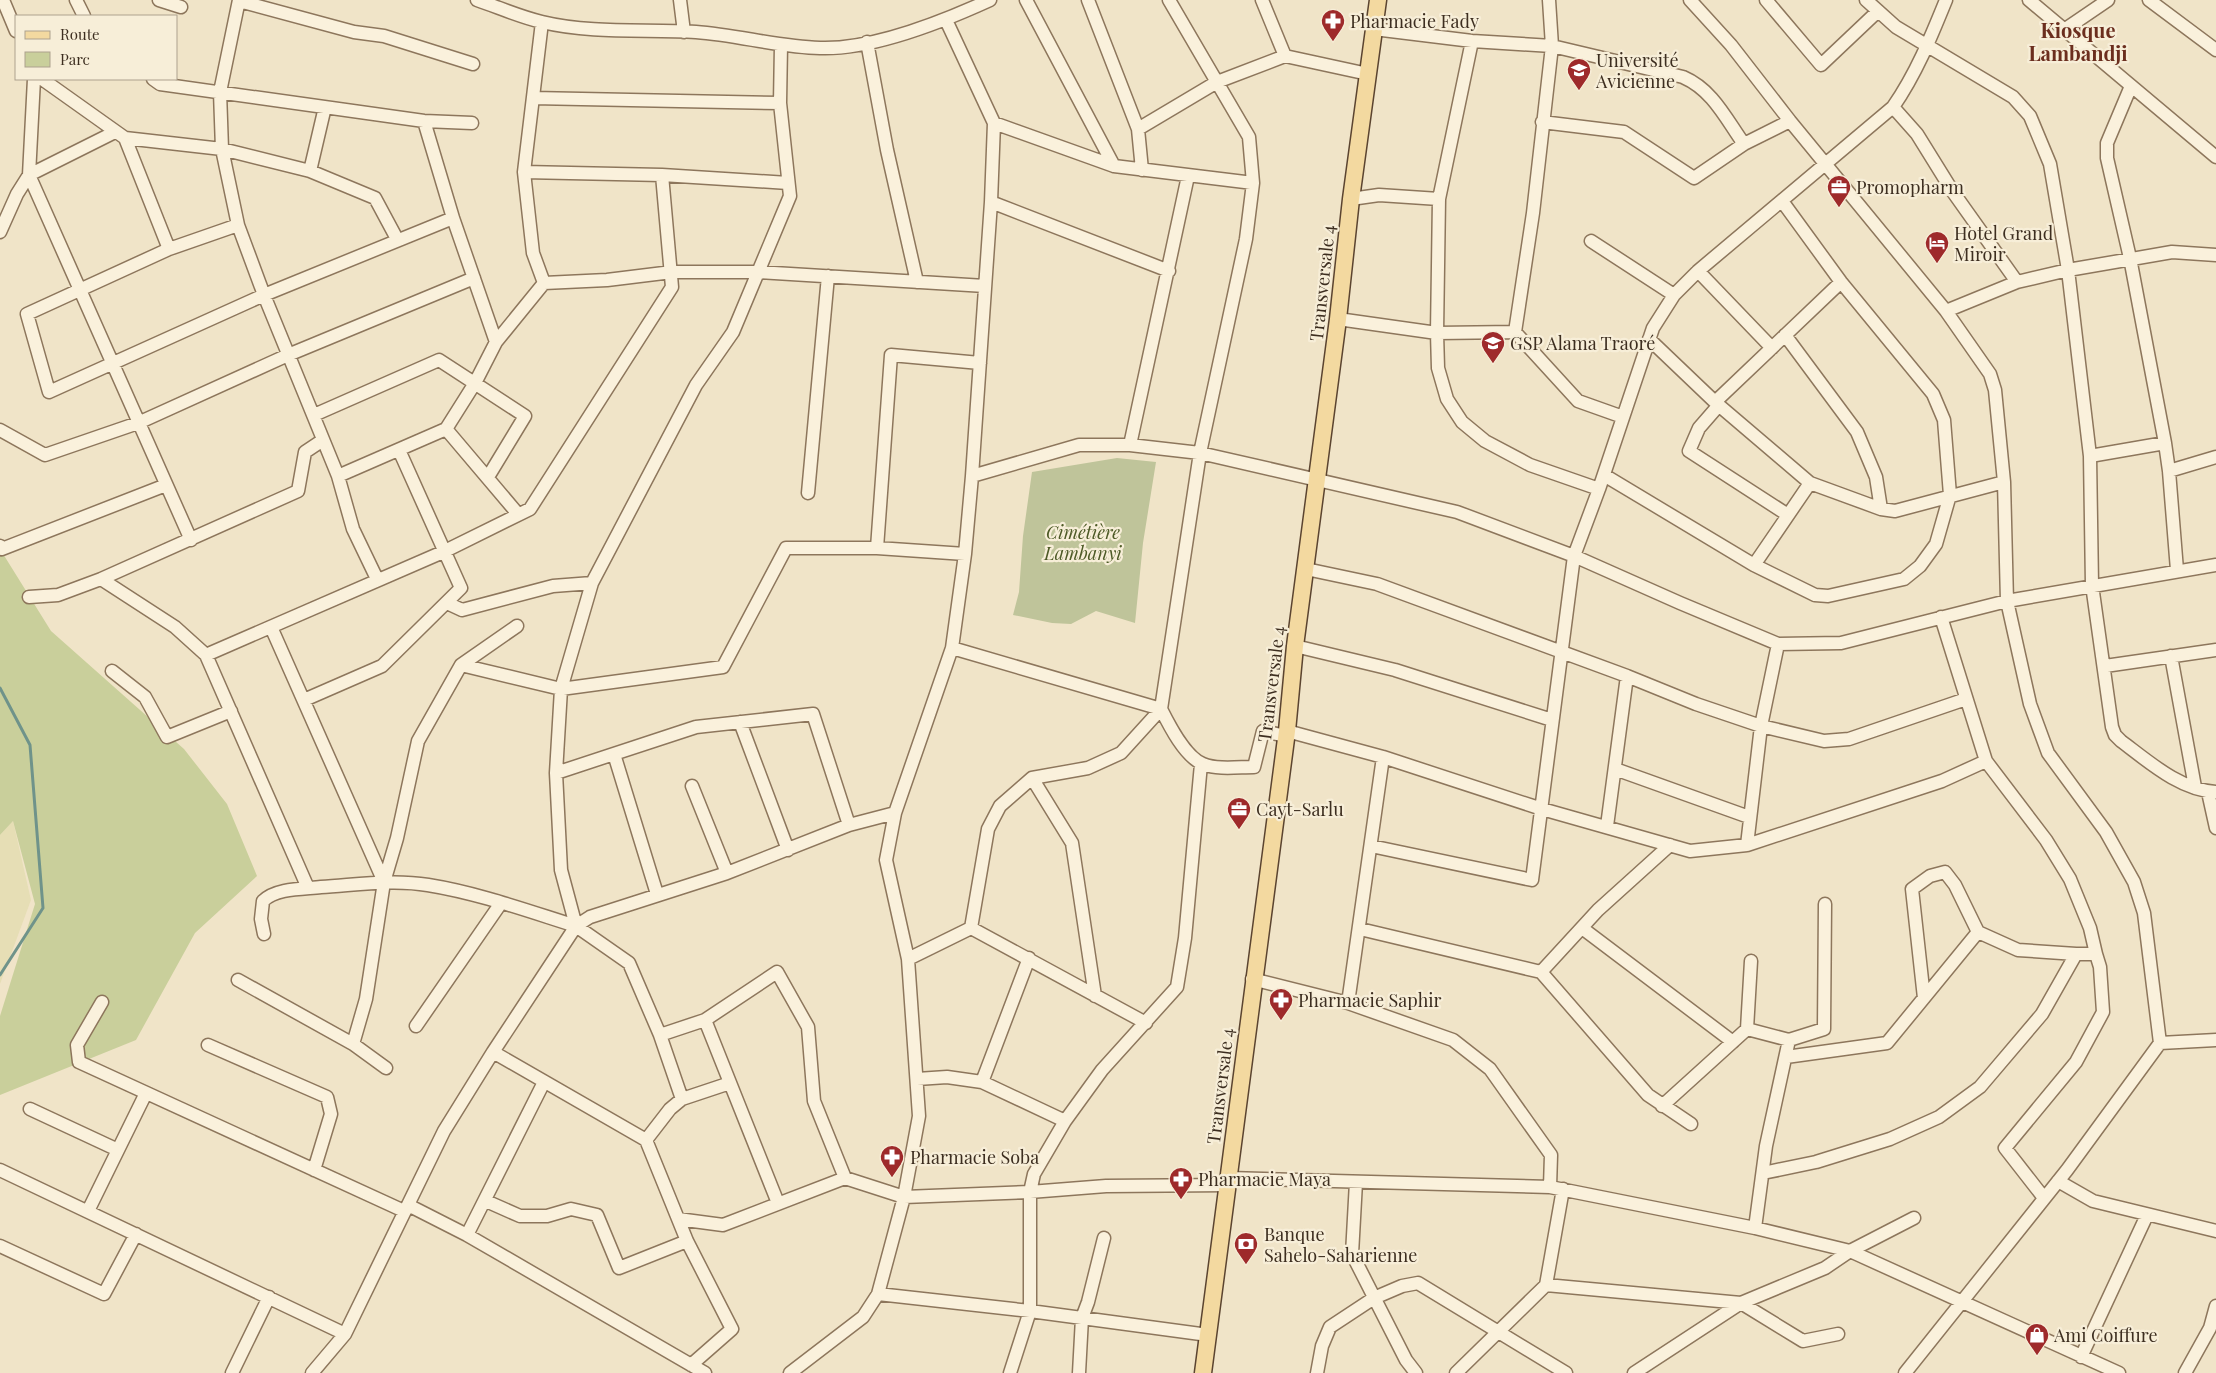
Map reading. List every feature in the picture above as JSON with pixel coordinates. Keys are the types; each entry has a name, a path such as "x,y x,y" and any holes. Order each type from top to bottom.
{"main road":[{"name":"Transversale 4","path":"1203,1373 1252,980 1286,733 1295,646 1338,319 1351,199 1378,0"}],"street":[{"path":"3,0 15,29"},
{"path":"76,0 84,15"},
{"path":"158,0 181,7"},
{"path":"377,579 353,529 338,476 264,296 238,225 222,150 220,92 239,0 354,32 384,36 473,64"},
{"path":"477,0 542,22 617,31 684,32 781,45 822,48 867,42 946,20 990,0"},
{"path":"680,0 684,32"},
{"path":"1026,0 1114,166"},
{"path":"1088,0 1138,129 1142,170"},
{"path":"971,928 988,829 1000,806 1032,778 1088,768 1121,753 1161,709 1200,454 1246,239 1252,183 1249,137 1169,0"},
{"path":"1262,0 1285,56"},
{"path":"1515,332 1533,213 1552,46 1548,0"},
{"path":"1690,0 1731,45 1790,121 1946,311 1990,374 1995,390 2004,482 2007,601 2030,704 2048,753 2106,832 2134,882 2144,913 2160,1043 2058,1181 1906,1373"},
{"path":"1766,0 1821,65 1878,12"},
{"path":"1866,0 1878,12 1927,46 2013,97 2030,116 2050,164 2068,270 2090,456 2092,585 2115,735 2168,776 2212,792 2216,828"},
{"path":"1371,846 1532,880 1574,556 1599,490 1653,328 1674,295 1698,271 1893,107 1908,86 1946,0"},
{"path":"2029,0 2216,157"},
{"path":"2064,30 2108,0"},
{"path":"2149,0 2216,50"},
{"path":"790,1373 862,1317 878,1294 904,1197 919,1116 908,959 886,860 895,813 952,648 965,554 972,476 991,202 994,123 946,20"},
{"path":"542,22 524,172 533,252 544,283"},
{"path":"1374,29 1472,40 1552,46 1684,77 1697,83 1709,94 1744,144"},
{"path":"1472,40 1439,199 1438,368 1447,399 1462,422 1485,441 1530,465 1599,490"},
{"path":"867,42 887,150 917,282"},
{"path":"576,926 561,870 556,773 561,689 592,583 696,385 733,332 790,196 780,103 781,45"},
{"path":"1138,129 1217,82 1285,56 1368,74"},
{"path":"34,80 29,175 191,540"},
{"path":"43,80 120,135 222,150 310,171 375,198 397,239"},
{"path":"154,80 160,84 424,121 472,123"},
{"path":"2131,86 2107,144 2107,158 2130,258 2165,443 2177,570"},
{"path":"533,98 780,103"},
{"path":"310,171 325,107"},
{"path":"1893,107 1917,134 1953,192 2018,282"},
{"path":"424,121 453,218 496,342"},
{"path":"1542,122 1624,132 1694,178 1744,144 1790,121"},
{"path":"994,123 1114,166 1252,183"},
{"path":"0,232 17,194 29,175 120,135"},
{"path":"120,135 169,249"},
{"path":"524,172 662,175 788,183"},
{"path":"206,656 377,579 443,552 530,509 672,287 662,175"},
{"path":"1130,445 1188,176"},
{"path":"1351,199 1379,196 1439,199"},
{"path":"1604,475 1754,565 1816,594 1828,596 1904,579 1920,566 1936,544 1950,495 1944,420 1933,394 1841,282 1782,201"},
{"path":"991,202 1168,271"},
{"path":"238,225 169,249 27,314 49,392 264,296 397,239 453,218"},
{"path":"1591,241 1674,295"},
{"path":"1946,311 2018,282 2068,270 2172,252 2216,255"},
{"path":"1698,271 1772,348"},
{"path":"338,476 446,429 475,383 496,342 544,283 607,280 672,272 758,272 985,286"},
{"path":"808,493 828,276"},
{"path":"0,430 45,455 138,423 288,355 474,278"},
{"path":"1788,515 1689,451 1699,428 1717,403 1841,282"},
{"path":"1338,319 1437,333 1515,332 1578,401 1623,417"},
{"path":"1785,335 1857,432 1876,477 1881,509"},
{"path":"1649,339 1717,403 1810,483 1881,509 1895,511 2004,482"},
{"path":"877,548 891,355 980,363"},
{"path":"314,415 439,360 525,416 488,477"},
{"path":"446,429 518,514"},
{"path":"29,597 58,595 102,579 298,491 305,452 323,440"},
{"path":"2090,456 2165,443"},
{"path":"972,476 1079,445 1130,445 1200,454 1457,512 1574,556 1680,604 1778,644 1841,643 2007,601 2177,570 2216,565"},
{"path":"304,700 382,666 461,588 443,552 399,450"},
{"path":"2169,471 2216,457"},
{"path":"1754,565 1810,483"},
{"path":"0,546 2,549 166,485"},
{"path":"461,666 561,689 723,666 786,548 877,548 965,554"},
{"path":"1306,569 1377,584 1627,676 1696,704 1761,726 1824,741 1849,739 1966,699"},
{"path":"102,579 175,627 206,656 308,888"},
{"path":"447,603 462,610 554,586 592,583"},
{"path":"1940,617 1986,761 2046,840 2070,880 2090,928 2100,967 2103,1012 2076,1062 2005,1148 2044,1198"},
{"path":"353,1044 366,999 384,882 398,838 418,741 461,666 517,626"},
{"path":"271,627 384,882"},
{"path":"1747,845 1761,726 1778,644"},
{"path":"1295,646 1395,670 1552,720"},
{"path":"952,648 1161,709 1177,740 1201,764 1254,767 1263,731 1286,733 1383,757 1542,809 1608,826 1690,852 1747,845 1942,781 1986,761"},
{"path":"2105,666 2216,650"},
{"path":"2171,656 2195,787"},
{"path":"112,671 146,697 167,738 231,712"},
{"path":"1608,826 1627,676"},
{"path":"556,773 696,727 813,714 849,826"},
{"path":"740,722 788,850"},
{"path":"614,754 657,894"},
{"path":"1348,1003 1383,757"},
{"path":"1010,1373 1030,1311 1030,1192 1034,1174 1065,1121 1102,1070 1146,1023 1176,987 1185,938 1201,764"},
{"path":"1615,769 1750,816"},
{"path":"1032,778 1072,843 1095,996"},
{"path":"692,786 727,872"},
{"path":"312,1373 345,1334 444,1131 492,1052 576,926 590,917 727,872 849,826 895,813"},
{"path":"1541,972 1582,928 1670,845"},
{"path":"1924,998 1912,889 1930,876 1945,872 1955,885 1978,932 2018,950 2096,954"},
{"path":"264,934 261,919 263,901 270,894 308,888 384,882 428,885 501,903 576,926 630,963 660,1035 682,1099"},
{"path":"416,1026 501,903"},
{"path":"1747,1029 1789,1040 1824,1029 1825,904"},
{"path":"908,959 971,928"},
{"path":"971,928 1146,1023"},
{"path":"1582,928 1733,1042"},
{"path":"1360,929 1541,972 1648,1095 1690,1124"},
{"path":"1786,1057 1887,1042 1978,932"},
{"path":"1763,1173 1816,1162 1890,1139 1939,1117 1980,1087 2042,1014 2076,954"},
{"path":"982,1082 1029,958"},
{"path":"1662,1106 1747,1029 1751,961"},
{"path":"660,1035 705,1020 777,972 808,1027 814,1101 845,1178"},
{"path":"238,980 353,1044 386,1068"},
{"path":"1252,980 1348,1003 1454,1040 1490,1068 1551,1156 1557,1188 1546,1285 1456,1373"},
{"path":"102,1002 77,1045 79,1062 314,1170 468,1235 705,1373"},
{"path":"705,1020 778,1203"},
{"path":"1755,1228 1763,1173 1789,1040"},
{"path":"2160,1043 2216,1040"},
{"path":"208,1045 327,1097 331,1114 314,1170"},
{"path":"492,1052 646,1140 687,1242 732,1329 691,1365"},
{"path":"917,1079 946,1077 982,1082 1065,1121"},
{"path":"468,1235 544,1082"},
{"path":"646,1140 670,1109 682,1099 730,1083"},
{"path":"88,1211 146,1093"},
{"path":"30,1109 118,1150"},
{"path":"0,1170 345,1334"},
{"path":"678,1219 723,1225 845,1178 904,1197 1030,1192 1106,1186 1228,1182 1356,1182 1557,1188 1755,1228 1850,1250 1962,1300 2081,1357 2120,1373"},
{"path":"2058,1181 2093,1200 2216,1231"},
{"path":"1356,1182 1352,1254 1406,1360 1416,1373"},
{"path":"486,1200 520,1216 547,1216 571,1209 597,1215 619,1268 687,1242"},
{"path":"2081,1357 2147,1215"},
{"path":"1634,1373 1742,1303 1825,1268 1850,1250 1914,1218"},
{"path":"0,1246 104,1294 136,1234"},
{"path":"1079,1373 1082,1318 1088,1302 1104,1238"},
{"path":"1317,1373 1322,1346 1330,1327 1374,1298 1402,1286 1418,1283 1566,1373"},
{"path":"1546,1285 1742,1303 1803,1341 1838,1334"},
{"path":"878,1294 1030,1311 1208,1335"},
{"path":"232,1373 269,1298"},
{"path":"2185,1373 2210,1328 2216,1306"}],"shaded area":[{"path":"13,821 31,900 0,984 0,835"}],"green space":[{"name":"Cimétière Lambanyi","path":"1117,458 1156,462 1143,543 1135,623 1096,611 1071,624 1052,623 1013,615 1019,592 1023,536 1032,472"},
{"path":"0,549 51,631 184,749 227,804 257,876 195,933 136,1040 0,1095 0,1016 35,904 13,821 0,835"}],"waterway":[{"path":"0,688 30,745 43,908 0,975"}],"place":[{"name":"Pharmacie Fady","path":"1333,42"},
{"name":"Université Avicienne","path":"1579,91"},
{"name":"Promopharm","path":"1839,208"},
{"name":"Hotel Grand Miroir","path":"1937,264"},
{"name":"GSP Alama Traoré","path":"1493,364"},
{"name":"Cayt-Sarlu","path":"1239,830"},
{"name":"Pharmacie Saphir","path":"1281,1021"},
{"name":"Pharmacie Soba","path":"892,1178"},
{"name":"Pharmacie Maya","path":"1181,1200"},
{"name":"Banque Sahelo-Saharienne","path":"1246,1265"},
{"name":"Ami Coiffure","path":"2037,1356"}],"district":[{"name":"Kiosque Lambandji","path":"2078,40"}]}
